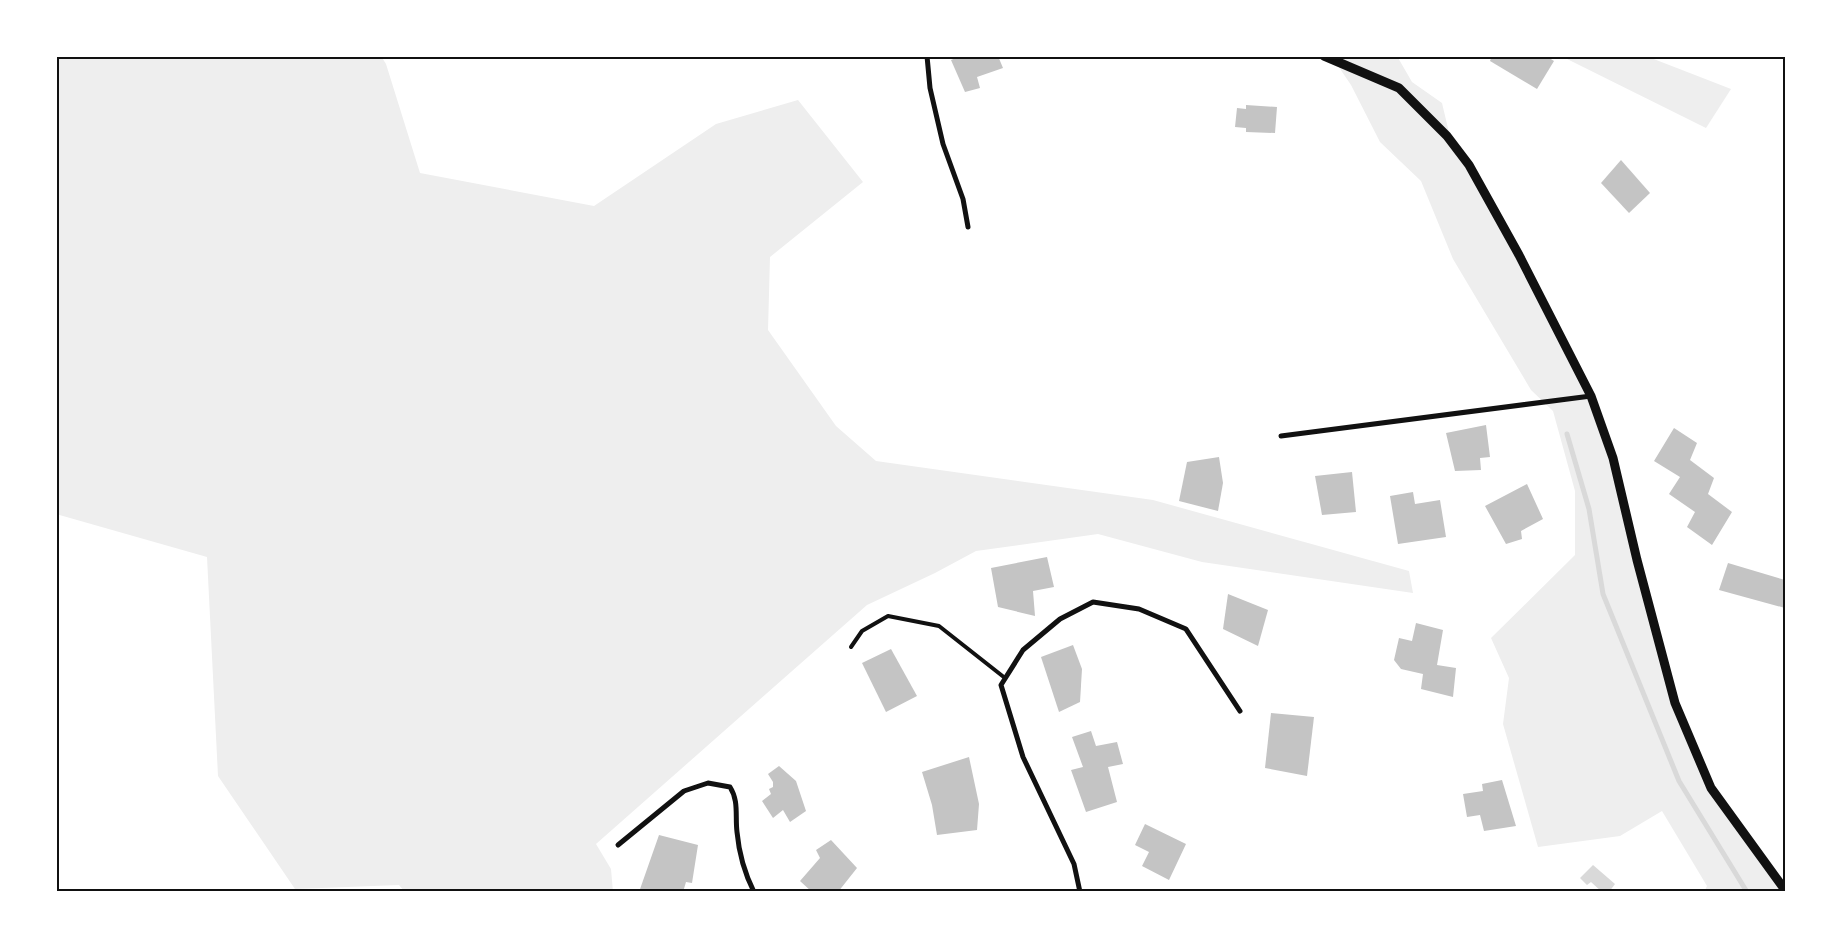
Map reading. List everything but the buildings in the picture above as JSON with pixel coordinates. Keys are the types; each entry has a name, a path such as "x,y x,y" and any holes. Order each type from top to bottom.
{"street":[{"path":"928,56 930,88 942,144 963,199 968,227"},
{"path":"1324,56 1399,88 1447,136 1469,165 1516,249 1590,396 1618,471 1636,560 1675,703 1711,788 1785,890"},
{"path":"1281,436 1590,396"},
{"path":"1080,892 1074,864 1023,758 1001,685 1023,650 1060,619 1093,602 1139,608 1186,629 1240,711"},
{"path":"618,845 684,791 708,783 730,787 736,799 737,832 743,869 754,892"}],"lane":[{"path":"851,647 862,631 888,616 939,626 1005,678"}],"shaded area":[{"path":"56,56 381,56 386,64 420,173 594,206 716,124 798,100 863,182 770,257 768,330 836,426 876,461 1153,500 1409,571 1413,593 1202,562 1098,534 976,551 935,573 867,605 596,844 611,869 613,892 405,892 399,885 295,889 218,776 207,557 56,514"},
{"path":"1324,56 1397,56 1412,82 1442,103 1451,141 1469,165 1591,396 1618,471 1663,658 1711,788 1785,892 1704,892 1707,886 1662,811 1620,836 1538,847 1503,724 1509,678 1491,638 1575,555 1575,491 1553,411 1531,390 1453,259 1421,181 1380,142 1351,85 1334,60"},
{"path":"1561,56 1646,56 1731,89 1706,128"},
{"path":"1593,865 1615,884 1609,892 1602,892 1591,882 1587,885 1580,878"}],"waterway":[{"path":"1567,434 1589,509 1603,594 1679,781 1747,892"}]}
